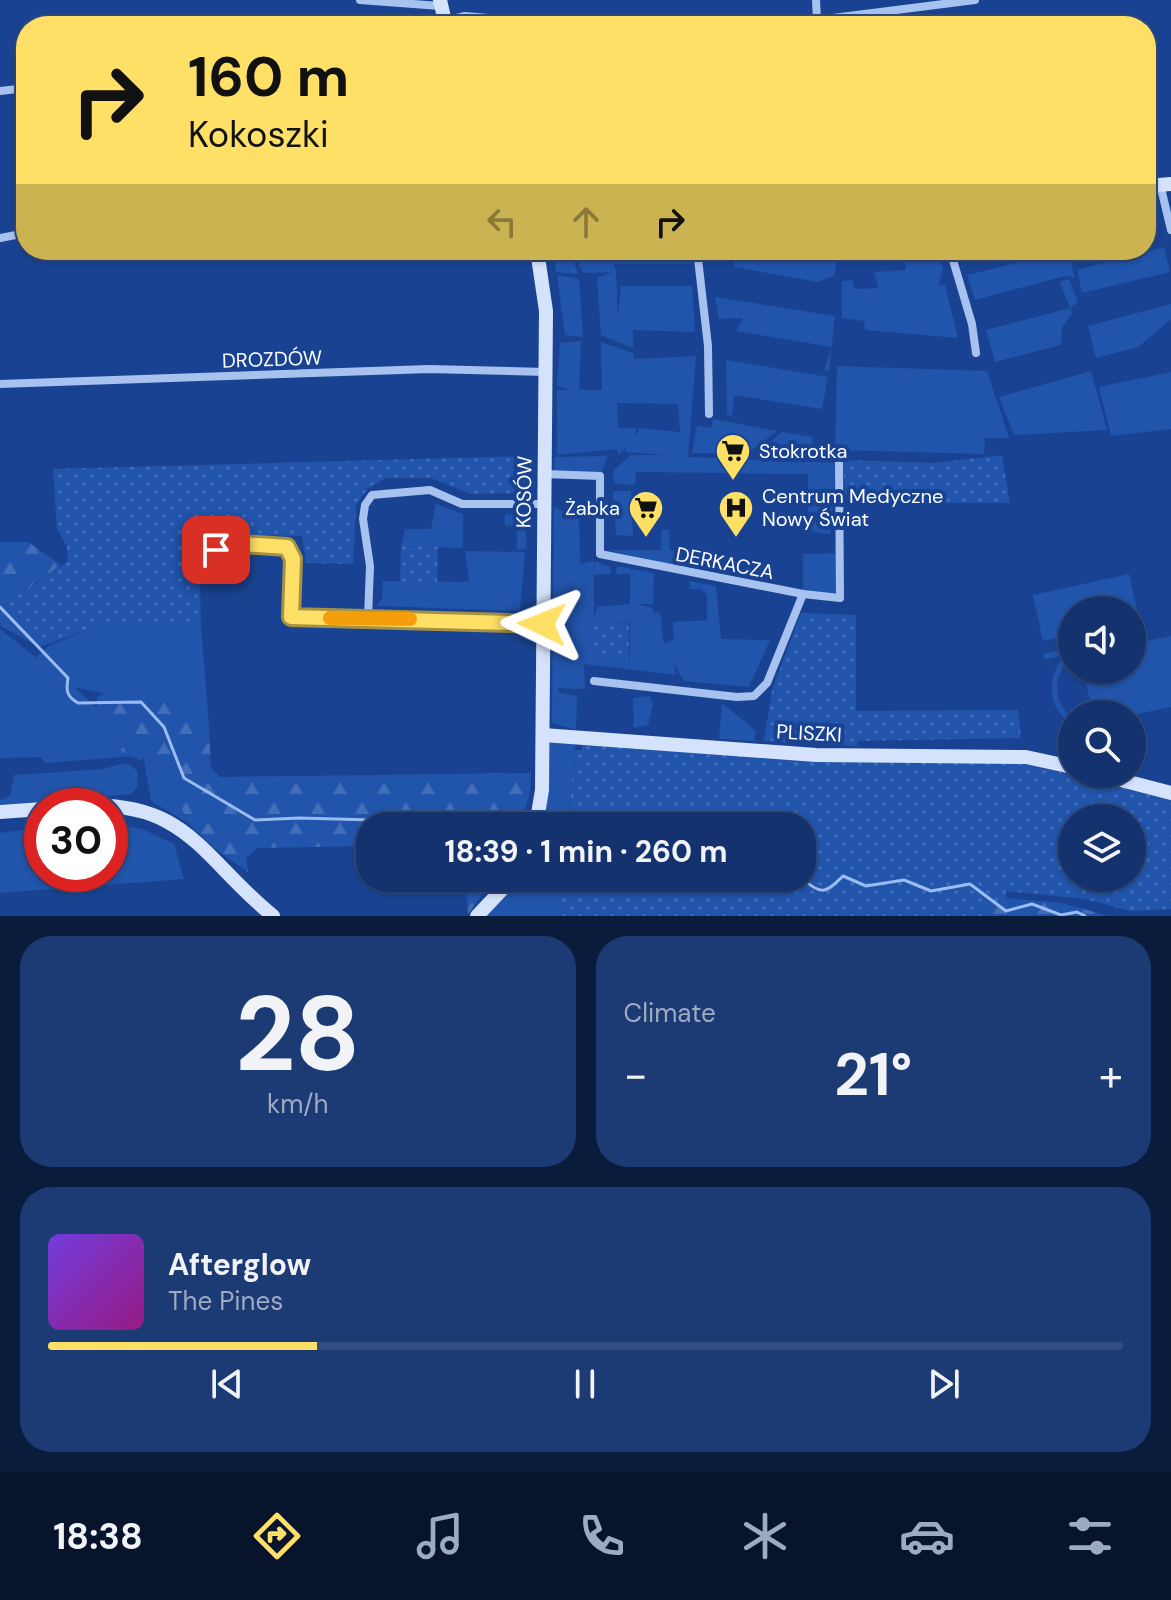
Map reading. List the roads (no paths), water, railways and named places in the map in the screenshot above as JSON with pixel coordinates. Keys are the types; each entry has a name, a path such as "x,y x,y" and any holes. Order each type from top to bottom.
{"street":[{"path":"360,0 465,16"},
{"path":"849,16 975,0"},
{"path":"1159,185 1171,230"},
{"name":"KOSÓW","path":"538,260 546,311 546,372 543,735 538,812"},
{"path":"698,260 708,346 709,414"},
{"path":"953,260 972,324 976,353"},
{"name":"DROZDÓW","path":"0,384 429,369 546,372"},
{"name":"DERKACZA","path":"545,474 600,476 600,554 803,594 840,598 839,460"},
{"path":"368,618 370,566 363,519 365,505 372,495 430,490 462,504 544,504"},
{"path":"216,580 216,550 221,544 282,544 291,550 293,559 291,617 542,624"},
{"path":"594,681 737,697 754,696 767,683 803,594"},
{"name":"PLISZKI","path":"543,735 816,755 1026,757 1058,764"},
{"path":"1146,786 1171,793"},
{"path":"128,808 140,809 176,825 273,916"},
{"path":"0,812 24,810"},
{"path":"477,916 500,892"}],"waterway":[{"path":"0,607 68,678 68,692 78,703 141,702 164,727 184,778 255,820 356,820"},
{"path":"816,889 828,889 843,876 866,886 904,880 931,891 970,884 1006,911 1032,904 1061,915 1077,912 1085,916"}],"place":[{"name":"Stokrotka","path":"733,482"},
{"name":"Żabka","path":"646,539"},
{"name":"Centrum Medyczne Nowy Świat","path":"736,539"}]}
